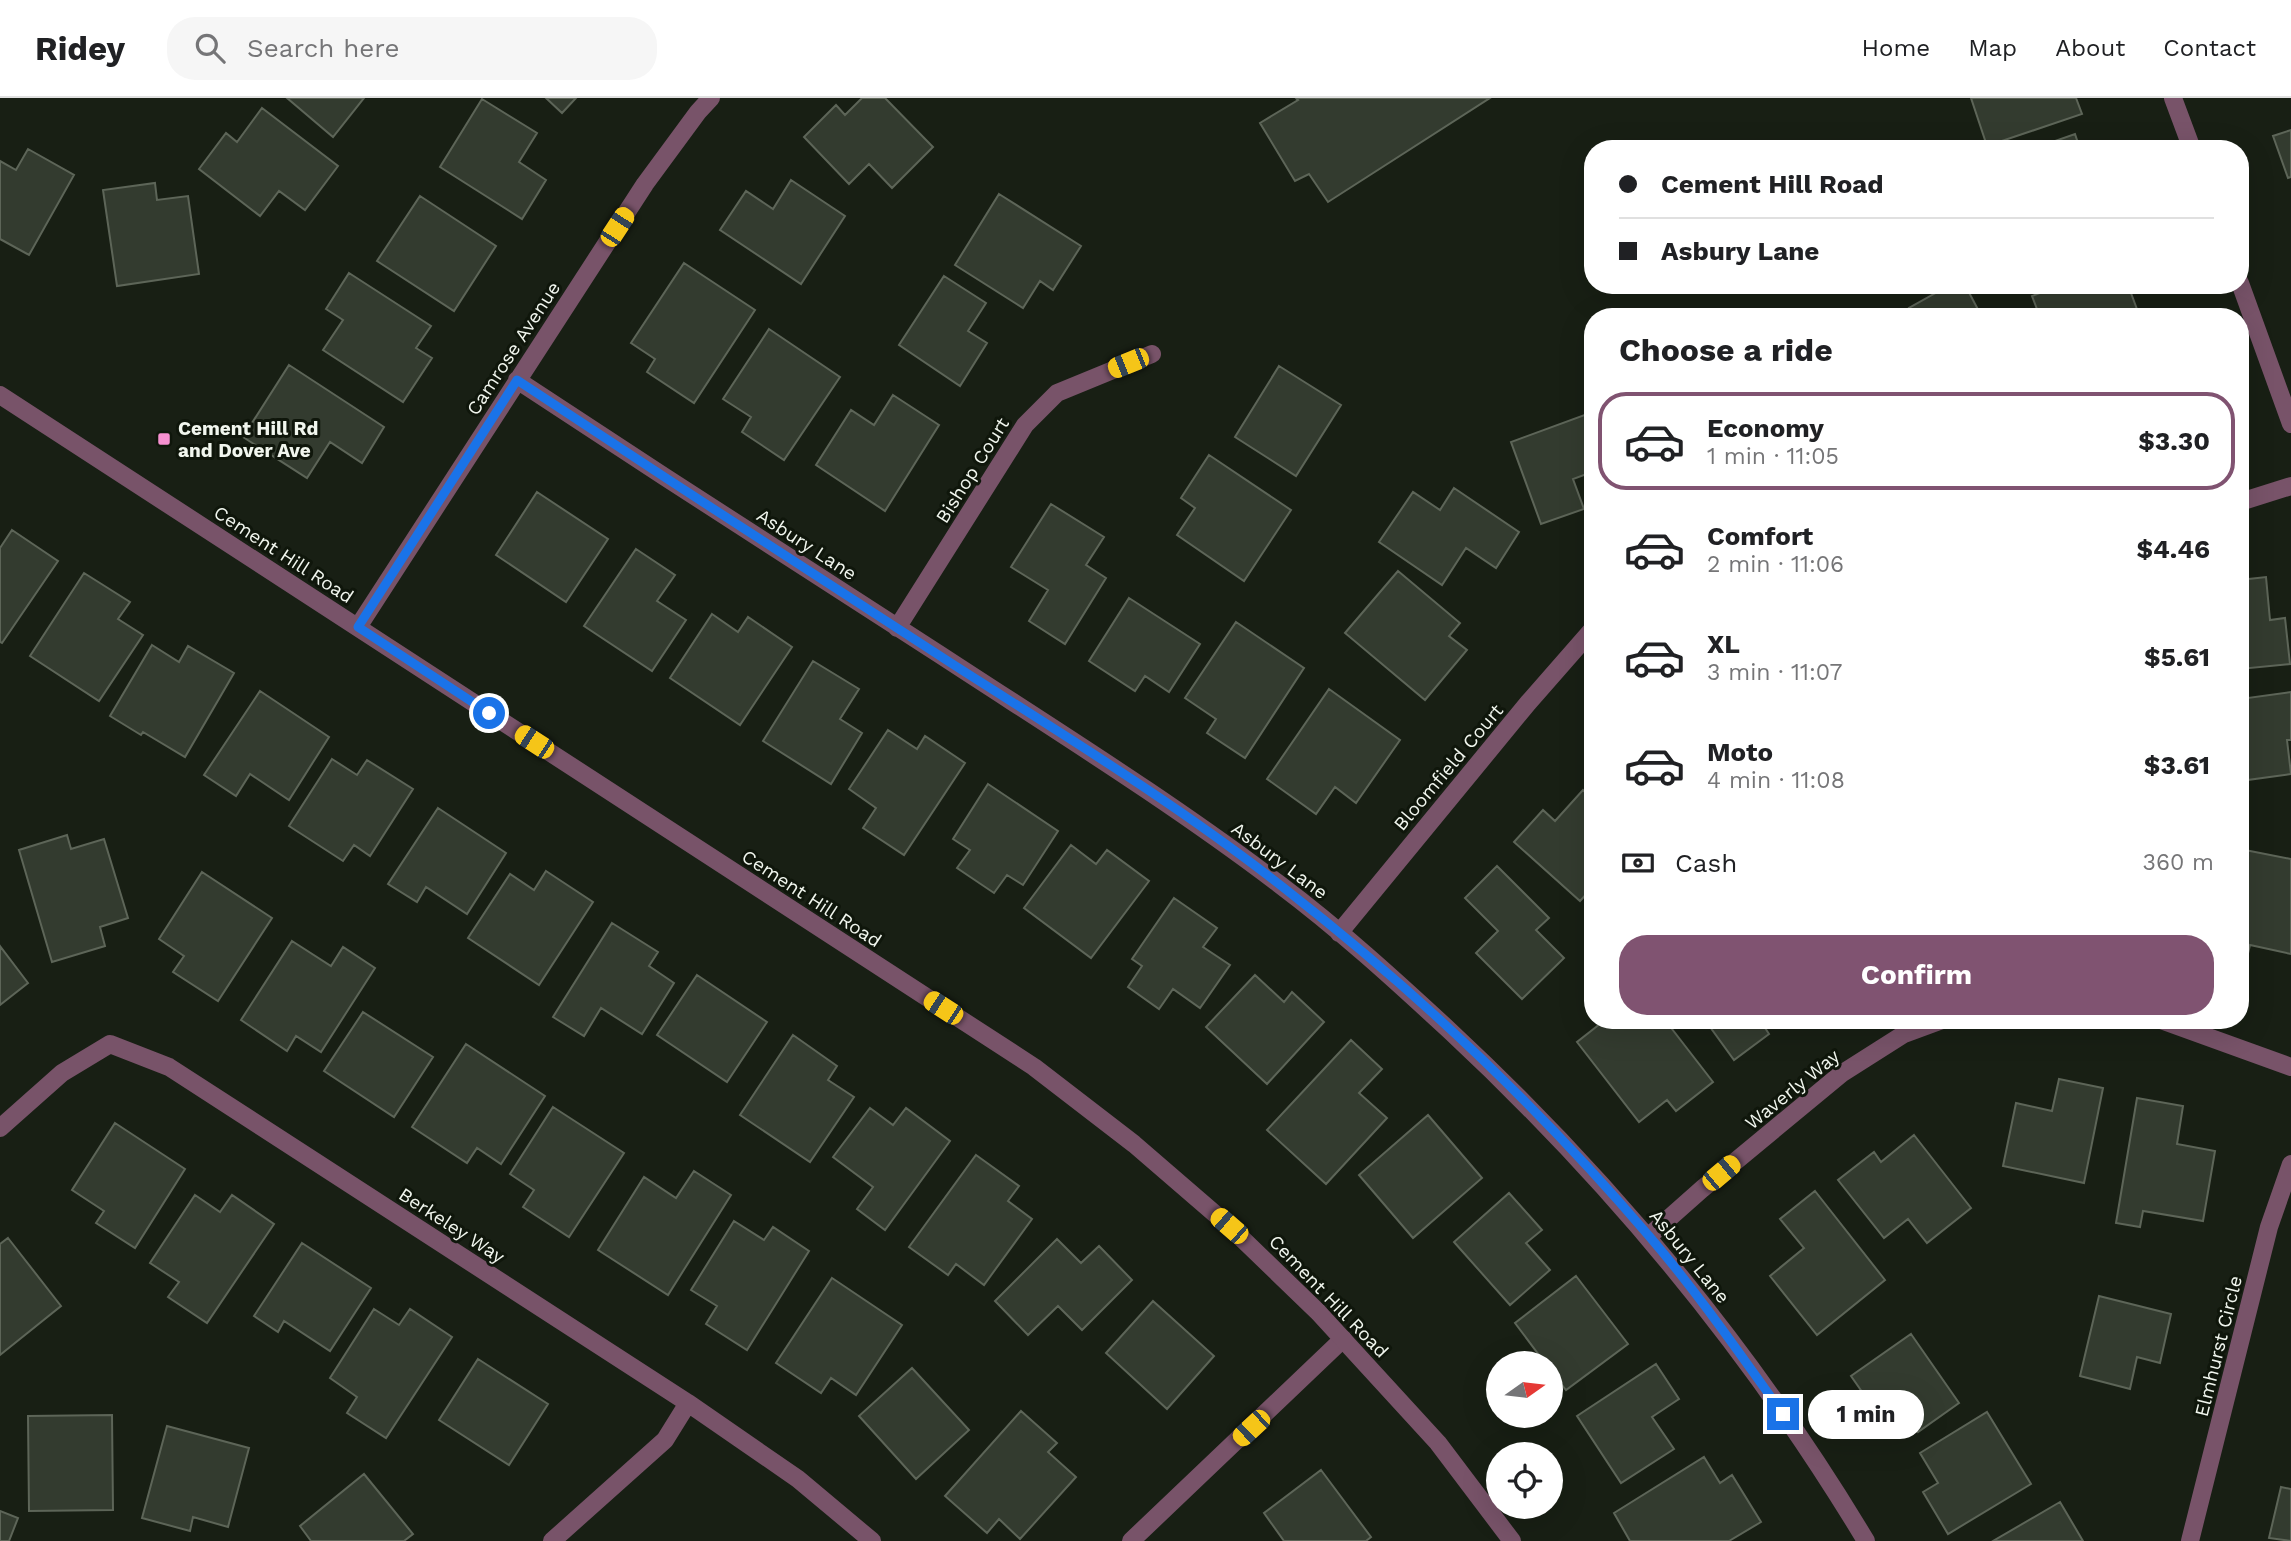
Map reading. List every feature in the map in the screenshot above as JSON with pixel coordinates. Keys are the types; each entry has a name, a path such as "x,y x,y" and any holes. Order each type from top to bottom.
{"street":[{"name":"Camrose Avenue","path":"358,627 645,184 711,98"},
{"path":"2173,98 2189,140"},
{"path":"2244,294 2291,424"},
{"name":"Bishop Court","path":"897,628 1025,425 1057,393 1152,354"},
{"name":"Asbury Lane","path":"517,380 1194,822 1280,885 1395,980 1518,1094 1649,1236 1783,1414 1840,1497 1866,1541"},
{"name":"Cement Hill Road","path":"0,395 1034,1067 1133,1144 1229,1226 1343,1339 1438,1443 1512,1541"},
{"path":"2249,499 2291,486"},
{"name":"Bloomfield Court","path":"1339,933 1528,703 1584,639"},
{"name":"Waverly Way","path":"1649,1236 1841,1074 1904,1034 1918,1029"},
{"path":"2186,1029 2291,1067"},
{"name":"Berkeley Way","path":"0,1128 62,1073 110,1044 169,1067 688,1403 798,1479 872,1541"},
{"name":"Elmhurst Circle","path":"2190,1541 2269,1227 2291,1164"},
{"path":"1131,1541 1343,1339"},
{"path":"552,1541 665,1440 688,1403"}],"building":[{"path":"287,98 364,98 333,137"},
{"path":"546,98 576,98 562,113"},
{"path":"862,98 885,98 933,147 892,188 869,164 849,184 804,137 836,105 845,115"},
{"path":"1296,98 1490,98 1328,202 1309,174 1295,181 1260,123 1298,100"},
{"path":"1971,98 2076,98 2082,114 2005,140 1985,140"},
{"path":"482,99 537,133 519,162 546,180 522,219 440,167"},
{"path":"262,108 338,166 305,210 279,191 260,216 199,169 226,133 237,142"},
{"path":"2291,130 2291,177 2288,178 2273,136"},
{"path":"2075,134 2077,140 2058,140"},
{"path":"28,149 74,175 29,255 0,239 0,161 16,170"},
{"path":"791,180 845,216 801,284 720,230 746,191 773,209"},
{"path":"155,183 157,200 188,196 199,274 117,286 103,190"},
{"path":"999,194 1081,246 1053,290 1040,281 1023,308 955,265"},
{"path":"420,196 496,246 454,311 377,261"},
{"path":"684,263 755,310 694,403 647,372 655,359 631,343"},
{"path":"349,273 431,326 416,348 432,358 403,402 323,350 343,320 326,309"},
{"path":"944,276 986,303 968,331 987,343 960,386 899,345"},
{"path":"1934,294 1970,294 1977,308 1909,308"},
{"path":"2131,294 2137,308 2037,308 2032,296"},
{"path":"769,329 840,377 784,460 742,432 751,417 723,399"},
{"path":"289,365 384,427 362,463 330,442 307,478 243,437"},
{"path":"1279,366 1341,405 1296,476 1235,437"},
{"path":"893,395 939,425 885,511 816,465 851,410 874,425"},
{"path":"1584,415 1584,475 1573,479 1584,509 1541,524 1511,442"},
{"path":"1209,455 1291,510 1244,581 1177,535 1195,508 1181,498"},
{"path":"1454,488 1519,532 1496,568 1466,548 1442,585 1379,542 1413,492 1440,510"},
{"path":"537,492 608,539 566,602 496,555"},
{"path":"1051,504 1104,537 1086,565 1106,578 1065,644 1029,621 1048,590 1011,567"},
{"path":"12,530 58,561 2,643 0,548"},
{"path":"636,549 675,575 657,601 686,620 652,671 584,626"},
{"path":"1398,571 1460,623 1449,636 1467,650 1425,700 1345,633"},
{"path":"84,573 130,602 118,619 143,635 99,701 30,656"},
{"path":"2266,577 2270,620 2285,618 2290,664 2249,668 2249,579"},
{"path":"1129,598 1200,644 1169,692 1145,676 1135,691 1089,661"},
{"path":"712,614 738,632 748,617 792,647 740,725 670,678"},
{"path":"1236,622 1304,668 1245,758 1207,733 1216,719 1185,698"},
{"path":"152,645 179,662 188,646 234,673 185,757 110,716"},
{"path":"813,661 859,689 840,719 862,733 831,784 763,741"},
{"path":"1329,689 1400,740 1356,803 1335,787 1316,814 1267,779"},
{"path":"260,691 329,737 289,800 250,774 236,796 204,775"},
{"path":"2291,692 2291,740 2287,740 2291,774 2249,780 2249,698"},
{"path":"888,730 917,749 925,736 965,763 904,855 863,828 876,808 849,789"},
{"path":"332,759 357,775 367,760 413,789 370,856 354,845 343,861 289,826"},
{"path":"988,784 1058,831 1023,885 1007,875 994,893 957,868 970,850 953,839"},
{"path":"1583,790 1584,897 1580,901 1514,842 1543,810 1555,821"},
{"path":"438,808 506,853 467,914 426,887 417,902 388,884"},
{"path":"67,835 71,849 104,839 128,918 100,927 105,946 52,962 19,850"},
{"path":"1071,845 1096,864 1107,850 1149,881 1091,958 1024,908"},
{"path":"2249,851 2291,859 2291,954 2250,945 2249,949"},
{"path":"1497,866 1549,918 1536,930 1564,958 1522,999 1476,953 1498,931 1465,898"},
{"path":"546,871 593,902 539,985 468,938 510,874 534,890"},
{"path":"202,872 272,918 218,1001 173,972 184,956 159,939"},
{"path":"1174,898 1217,928 1203,947 1230,965 1200,1008 1173,989 1159,1009 1128,987 1142,966 1132,959"},
{"path":"612,923 658,952 649,966 674,983 642,1034 601,1008 584,1036 553,1017"},
{"path":"292,941 331,966 343,947 375,968 321,1052 296,1036 287,1051 241,1020"},
{"path":"0,946 28,983 0,1005"},
{"path":"697,975 767,1022 727,1082 657,1035"},
{"path":"1255,975 1284,1002 1292,992 1324,1022 1267,1084 1206,1027"},
{"path":"363,1012 433,1057 394,1117 324,1071"},
{"path":"1594,1029 1672,1029 1713,1082 1676,1111 1667,1100 1639,1122 1577,1042"},
{"path":"1712,1029 1766,1029 1769,1034 1734,1060"},
{"path":"793,1035 837,1066 828,1080 854,1097 810,1162 740,1115"},
{"path":"1351,1040 1382,1069 1359,1093 1387,1118 1326,1184 1267,1130"},
{"path":"466,1044 545,1096 501,1164 477,1148 467,1163 412,1127"},
{"path":"2059,1079 2103,1088 2084,1183 2003,1166 2016,1103 2052,1111"},
{"path":"2137,1098 2183,1106 2177,1144 2215,1151 2203,1221 2143,1211 2140,1227 2116,1223"},
{"path":"553,1107 624,1153 569,1237 523,1207 534,1190 510,1174"},
{"path":"870,1108 893,1125 906,1108 950,1141 885,1230 857,1209 873,1187 833,1157"},
{"path":"1428,1115 1482,1178 1413,1238 1359,1175"},
{"path":"115,1123 185,1169 135,1248 96,1223 104,1211 72,1190"},
{"path":"1914,1135 1971,1208 1927,1243 1908,1219 1884,1238 1838,1180 1874,1152 1881,1162"},
{"path":"976,1155 1019,1186 1008,1201 1032,1219 984,1285 956,1264 948,1275 909,1247"},
{"path":"694,1171 731,1195 668,1295 598,1250 644,1177 676,1198"},
{"path":"1815,1191 1885,1280 1817,1335 1770,1276 1804,1248 1780,1219"},
{"path":"1509,1193 1542,1230 1526,1243 1550,1270 1510,1305 1454,1242"},
{"path":"195,1195 220,1212 232,1195 274,1224 207,1323 168,1297 179,1282 150,1263"},
{"path":"734,1221 764,1240 773,1227 809,1251 747,1350 706,1324 717,1306 691,1290"},
{"path":"8,1238 61,1306 0,1355 0,1244"},
{"path":"1057,1239 1081,1263 1099,1246 1132,1280 1082,1330 1058,1306 1028,1335 995,1301"},
{"path":"302,1243 371,1288 330,1351 284,1321 278,1332 254,1316"},
{"path":"1576,1276 1628,1344 1566,1390 1563,1386 1563,1351 1536,1351 1515,1323"},
{"path":"832,1278 902,1325 856,1395 831,1378 821,1393 776,1363"},
{"path":"2099,1296 2171,1314 2160,1363 2137,1357 2130,1389 2080,1376"},
{"path":"1153,1301 1214,1356 1167,1409 1106,1353"},
{"path":"374,1309 399,1325 410,1309 452,1337 386,1438 347,1413 357,1397 330,1378"},
{"path":"1911,1334 1959,1403 1918,1432 1904,1413 1886,1426 1851,1376"},
{"path":"478,1359 548,1404 509,1465 439,1420"},
{"path":"1656,1364 1679,1399 1652,1417 1674,1449 1621,1483 1577,1416"},
{"path":"912,1368 969,1430 916,1479 859,1416"},
{"path":"1021,1411 1057,1443 1048,1452 1076,1477 1020,1539 999,1519 987,1533 945,1496"},
{"path":"1987,1412 2031,1484 1948,1534 1923,1492 1938,1483 1920,1453"},
{"path":"112,1415 113,1510 29,1511 28,1416"},
{"path":"167,1426 249,1448 228,1527 193,1517 190,1531 142,1518"},
{"path":"1704,1457 1720,1483 1732,1475 1761,1522 1729,1541 1630,1541 1614,1513"},
{"path":"1321,1470 1371,1537 1366,1541 1284,1541 1264,1513"},
{"path":"364,1474 413,1534 404,1541 311,1541 300,1526"},
{"path":"2281,1487 2291,1489 2291,1541 2269,1538"},
{"path":"2060,1502 2083,1541 1993,1541"},
{"path":"0,1511 18,1518 9,1541 0,1541"}],"place":[{"name":"Cement Hill Rd and Dover Ave","path":"164,439"}],"route":[{"path":"489,713 358,627 517,380 1194,822 1320,917 1395,980 1518,1094 1595,1176 1649,1236 1693,1291 1783,1414"}]}
